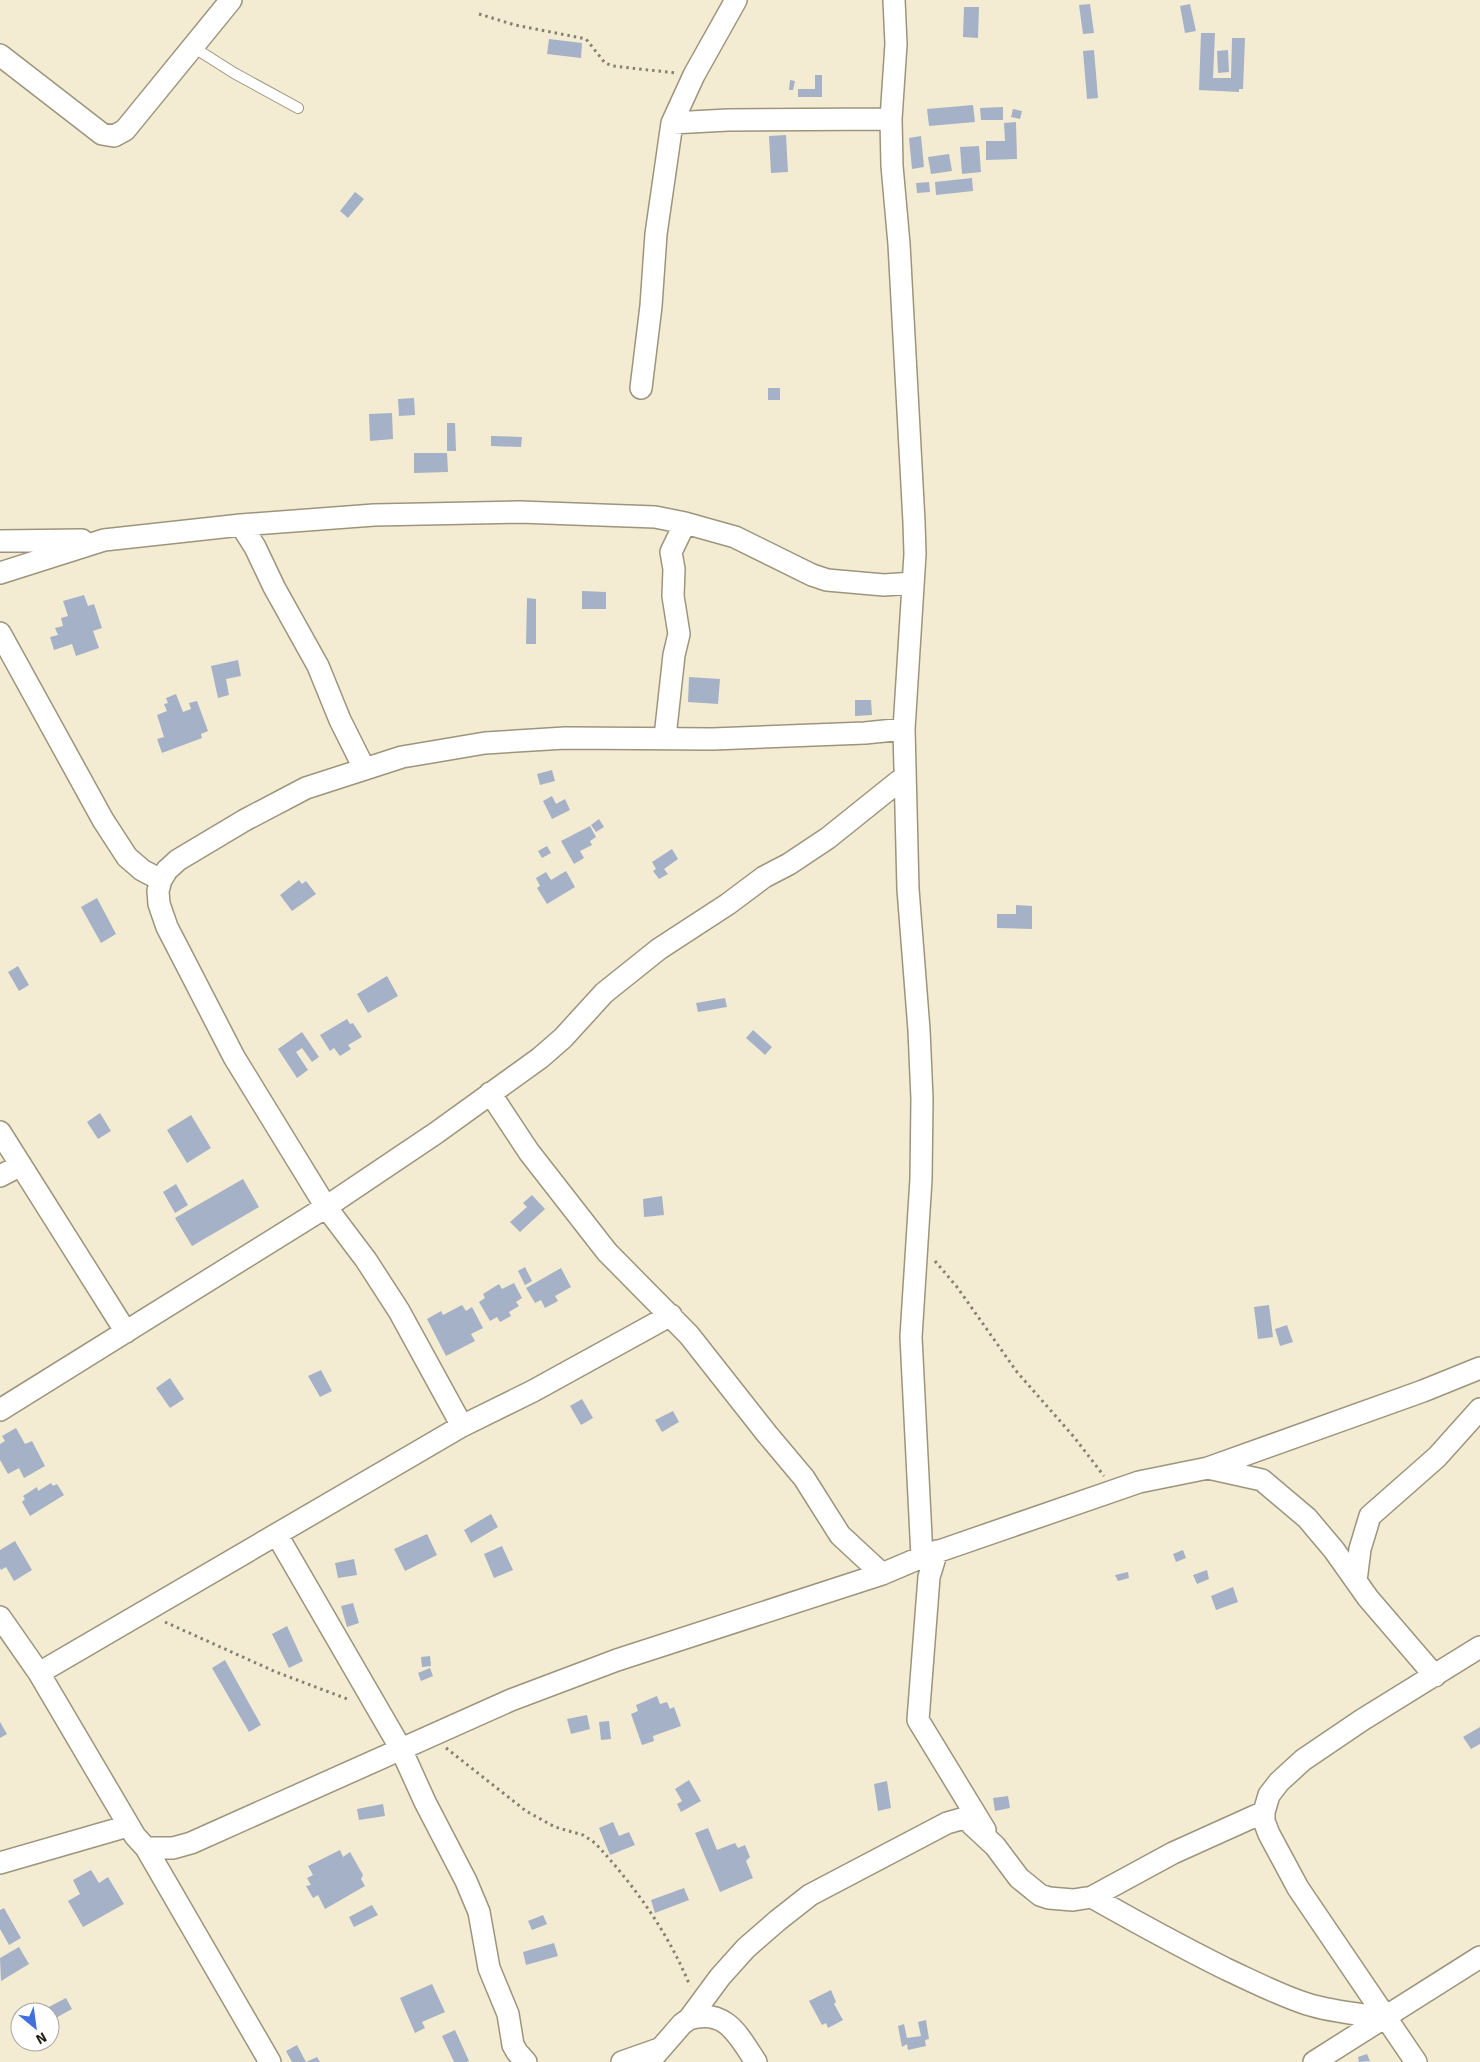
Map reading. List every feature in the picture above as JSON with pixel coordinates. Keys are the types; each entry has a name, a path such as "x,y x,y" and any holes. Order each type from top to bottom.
{"street":[{"path":"0,55 102,134 111,136 124,130 231,0"},
{"path":"641,388 651,306 656,234 672,123 694,76 736,0"},
{"path":"894,0 896,44 891,119 892,166 899,244 914,522 913,583 904,729 904,777 908,889 919,1030 922,1099 921,1179 910,1337 930,1554 918,1720 995,1846 1015,1874 1040,1895 1049,1898 1073,1900 1092,1897 1174,1853 1264,1812"},
{"path":"672,123 728,120 891,119"},
{"path":"0,541 104,540 241,525 374,515 520,512 656,517 735,537 826,580 884,585 913,583"},
{"path":"665,738 674,655 679,634 673,596 674,569 671,552 685,523"},
{"path":"241,525 255,547 274,587 318,666 340,720 364,768"},
{"path":"0,573 104,540"},
{"path":"0,633 103,820 127,857 142,870 161,880"},
{"path":"462,1426 394,1302 366,1260 326,1207 234,1057 167,927 159,904 158,891 161,880 167,870 178,860 244,820 306,788 402,757 486,743 565,738 713,739 865,733 904,729"},
{"path":"0,1410 326,1207 436,1133 540,1058 563,1038 604,993 659,949 728,904 764,877 789,864 828,838 904,777"},
{"path":"490,1093 529,1152 607,1252 671,1315 707,1356 767,1434 804,1478 840,1534 882,1574"},
{"path":"0,1132 126,1332"},
{"path":"0,1176 21,1164"},
{"path":"39,1673 462,1426 533,1391 671,1315"},
{"path":"146,1848 173,1848 191,1843 511,1700 617,1660 882,1574 930,1554 1139,1482 1208,1468 1423,1391 1480,1368"},
{"path":"1356,1581 1360,1549 1370,1516 1431,1463 1480,1409"},
{"path":"1208,1468 1262,1480 1307,1518 1334,1550 1368,1598 1435,1676"},
{"path":"276,1535 401,1748 425,1802 476,1903 489,1968 508,2014 513,2045 526,2062"},
{"path":"0,1617 39,1673 128,1826 146,1848 270,2062"},
{"path":"1416,2062 1298,1888 1269,1834 1264,1821 1264,1812 1269,1795 1279,1782 1303,1760 1362,1720 1480,1647"},
{"path":"622,2062 654,2056 694,2013 720,1977 746,1948 776,1921 810,1895 956,1819 968,1821 995,1846"},
{"path":"0,1863 128,1826"},
{"path":"1092,1897 1147,1929 1198,1955 1306,2004 1341,2012 1386,2018"},
{"path":"1314,2062 1480,1957"},
{"path":"694,2013 724,2021 735,2032 756,2062"}],"lane":[{"path":"193,47 234,73 298,108"}],"path":[{"path":"479,14 515,26 586,39 605,63 613,66 694,76"},
{"path":"916,1237 957,1287 1017,1372 1074,1437 1115,1490"},
{"path":"144,1612 276,1672 379,1712"},
{"path":"428,1736 526,1810 555,1827 583,1836 595,1843 641,1898 665,1934 683,1970 694,2013"}],"building":[{"path":"1090,4 1094,33 1083,34 1079,5"},
{"path":"1190,4 1196,31 1185,33 1180,6"},
{"path":"964,7 979,7 978,38 963,37"},
{"path":"1201,33 1215,33 1213,78 1231,78 1232,38 1245,38 1243,89 1239,89 1239,92 1199,90"},
{"path":"549,39 582,43 581,58 547,54"},
{"path":"1094,50 1098,98 1087,99 1083,51"},
{"path":"1228,50 1229,72 1218,73 1217,51"},
{"path":"815,75 822,75 822,97 798,97 798,89 815,89"},
{"path":"790,80 795,81 793,90 789,90"},
{"path":"973,105 975,122 929,126 927,109"},
{"path":"1003,107 1003,120 981,120 980,108"},
{"path":"1013,109 1022,111 1020,119 1011,117"},
{"path":"1016,122 1017,159 986,160 986,141 1005,141 1004,123"},
{"path":"786,135 788,172 771,173 769,136"},
{"path":"921,136 924,167 912,169 909,138"},
{"path":"979,146 981,172 962,174 960,147"},
{"path":"949,154 952,171 931,174 928,157"},
{"path":"972,178 973,191 936,195 935,182"},
{"path":"929,182 930,192 917,193 916,183"},
{"path":"355,192 364,199 348,218 340,211"},
{"path":"768,388 780,388 780,400 768,400"},
{"path":"414,398 415,415 399,416 398,399"},
{"path":"392,413 393,439 370,441 369,414"},
{"path":"447,423 455,423 456,451 447,451"},
{"path":"491,436 522,437 521,447 491,446"},
{"path":"414,453 447,453 448,472 414,473"},
{"path":"582,591 606,592 606,609 582,609"},
{"path":"84,595 88,606 94,604 102,628 93,631 99,648 76,656 72,644 54,650 50,637 58,635 55,628 63,626 61,618 68,616 63,601"},
{"path":"527,598 536,599 536,644 526,644"},
{"path":"238,660 241,676 226,679 229,695 218,698 211,666"},
{"path":"689,677 720,679 718,704 688,702"},
{"path":"176,694 183,712 191,709 189,703 197,701 208,731 201,734 202,738 162,753 157,739 164,737 157,715 167,711 164,704 168,703 166,698"},
{"path":"855,700 871,700 872,715 855,716"},
{"path":"552,770 555,781 540,785 537,774"},
{"path":"552,796 556,804 565,799 570,810 552,819 543,801"},
{"path":"599,819 604,827 596,832 591,825"},
{"path":"590,826 596,837 590,841 592,845 580,851 584,858 574,864 561,841"},
{"path":"547,846 551,853 542,858 538,851"},
{"path":"672,849 678,859 664,869 668,874 659,879 653,871 656,869 652,862"},
{"path":"566,871 575,887 547,904 537,888 540,886 536,878 546,872 551,880"},
{"path":"299,880 302,884 306,881 316,894 292,911 280,895"},
{"path":"97,898 116,934 101,943 81,907"},
{"path":"1016,905 1032,906 1032,929 997,928 997,914 1016,914"},
{"path":"18,966 29,985 19,991 8,972"},
{"path":"387,976 398,996 368,1013 357,994"},
{"path":"725,998 727,1007 698,1012 696,1003"},
{"path":"347,1019 350,1024 353,1023 362,1037 348,1045 351,1049 340,1056 334,1048 330,1051 320,1035"},
{"path":"753,1030 772,1047 765,1055 746,1038"},
{"path":"302,1032 319,1057 312,1062 302,1048 296,1052 308,1070 297,1078 278,1049"},
{"path":"100,1113 111,1131 98,1139 87,1122"},
{"path":"191,1115 211,1148 187,1163 167,1130"},
{"path":"243,1179 259,1207 192,1246 175,1218"},
{"path":"176,1184 188,1205 175,1213 163,1192"},
{"path":"532,1195 545,1209 520,1232 510,1222 527,1207 523,1203"},
{"path":"662,1196 664,1215 644,1217 643,1199"},
{"path":"525,1267 532,1281 525,1285 518,1271"},
{"path":"561,1268 571,1287 555,1296 558,1301 545,1308 541,1300 535,1303 526,1288"},
{"path":"514,1283 522,1298 516,1302 519,1306 509,1312 511,1316 500,1322 497,1317 490,1321 479,1302 485,1298 483,1294 499,1284 502,1289"},
{"path":"462,1305 466,1311 472,1307 483,1328 471,1334 475,1341 446,1356 427,1319 441,1311 443,1315"},
{"path":"1269,1305 1273,1337 1258,1339 1254,1307"},
{"path":"1287,1325 1293,1342 1280,1346 1275,1329"},
{"path":"321,1370 332,1391 320,1397 308,1376"},
{"path":"170,1378 184,1399 170,1408 156,1388"},
{"path":"582,1399 593,1418 581,1425 570,1406"},
{"path":"673,1411 679,1422 662,1432 655,1420"},
{"path":"16,1428 25,1444 32,1441 45,1466 24,1478 19,1468 8,1474 0,1460 0,1444 5,1441 2,1436"},
{"path":"51,1483 53,1486 57,1484 64,1495 30,1516 22,1502 25,1499 23,1496 37,1487 38,1491"},
{"path":"491,1514 498,1527 471,1543 464,1530"},
{"path":"427,1534 437,1555 405,1571 394,1549"},
{"path":"15,1541 32,1570 14,1581 6,1567 1,1570 0,1568 0,1550"},
{"path":"502,1546 513,1570 494,1578 484,1554"},
{"path":"1183,1550 1186,1558 1176,1562 1173,1554"},
{"path":"354,1559 357,1575 338,1578 335,1563"},
{"path":"1207,1570 1209,1579 1197,1584 1193,1575"},
{"path":"1128,1572 1129,1578 1118,1581 1115,1575"},
{"path":"1233,1587 1238,1602 1216,1610 1211,1596"},
{"path":"353,1603 359,1623 347,1627 341,1606"},
{"path":"287,1626 303,1661 289,1668 272,1634"},
{"path":"430,1656 431,1666 422,1667 421,1657"},
{"path":"225,1660 261,1725 249,1732 212,1668"},
{"path":"430,1668 433,1676 421,1681 418,1673"},
{"path":"657,1696 660,1704 667,1702 670,1709 674,1707 681,1726 653,1736 654,1741 642,1745 631,1714 638,1711 636,1705"},
{"path":"587,1715 590,1729 571,1734 567,1719"},
{"path":"609,1721 611,1739 601,1740 599,1722"},
{"path":"0,1722 7,1734 0,1738"},
{"path":"1480,1727 1480,1744 1471,1749 1463,1737"},
{"path":"689,1780 701,1801 681,1812 677,1804 682,1801 675,1789"},
{"path":"887,1781 891,1808 878,1811 874,1784"},
{"path":"1008,1796 1010,1808 995,1811 993,1798"},
{"path":"383,1804 385,1816 359,1820 357,1809"},
{"path":"613,1822 619,1836 629,1832 635,1845 610,1855 599,1828"},
{"path":"708,1828 717,1850 735,1843 738,1848 745,1845 750,1857 746,1861 753,1878 720,1892 695,1833"},
{"path":"340,1850 343,1857 350,1852 363,1875 361,1879 365,1886 325,1909 318,1895 313,1898 306,1886 311,1885 307,1878 313,1875 308,1866"},
{"path":"91,1870 99,1883 108,1877 124,1904 83,1927 68,1901 80,1894 73,1880"},
{"path":"684,1888 689,1900 655,1913 651,1900"},
{"path":"372,1905 378,1915 354,1927 349,1917"},
{"path":"4,1908 21,1938 9,1945 0,1929 0,1910"},
{"path":"543,1915 547,1924 532,1930 528,1921"},
{"path":"554,1943 558,1956 526,1965 523,1952"},
{"path":"19,1947 29,1964 1,1981 0,1958"},
{"path":"432,1984 445,2012 422,2022 425,2028 415,2033 400,1998"},
{"path":"831,1990 836,2002 834,2004 843,2020 828,2028 826,2023 822,2025 809,2001"},
{"path":"66,1998 72,2009 60,2016 60,2002 58,2002"},
{"path":"926,2020 929,2039 925,2040 926,2046 908,2050 907,2044 902,2047 898,2026 904,2024 907,2038 921,2036 918,2022"},
{"path":"455,2030 469,2061 454,2062 442,2036"},
{"path":"297,2045 306,2062 292,2062 286,2051"},
{"path":"1367,2054 1370,2061 1359,2062 1358,2057"},
{"path":"317,2057 320,2062 306,2062"}]}
